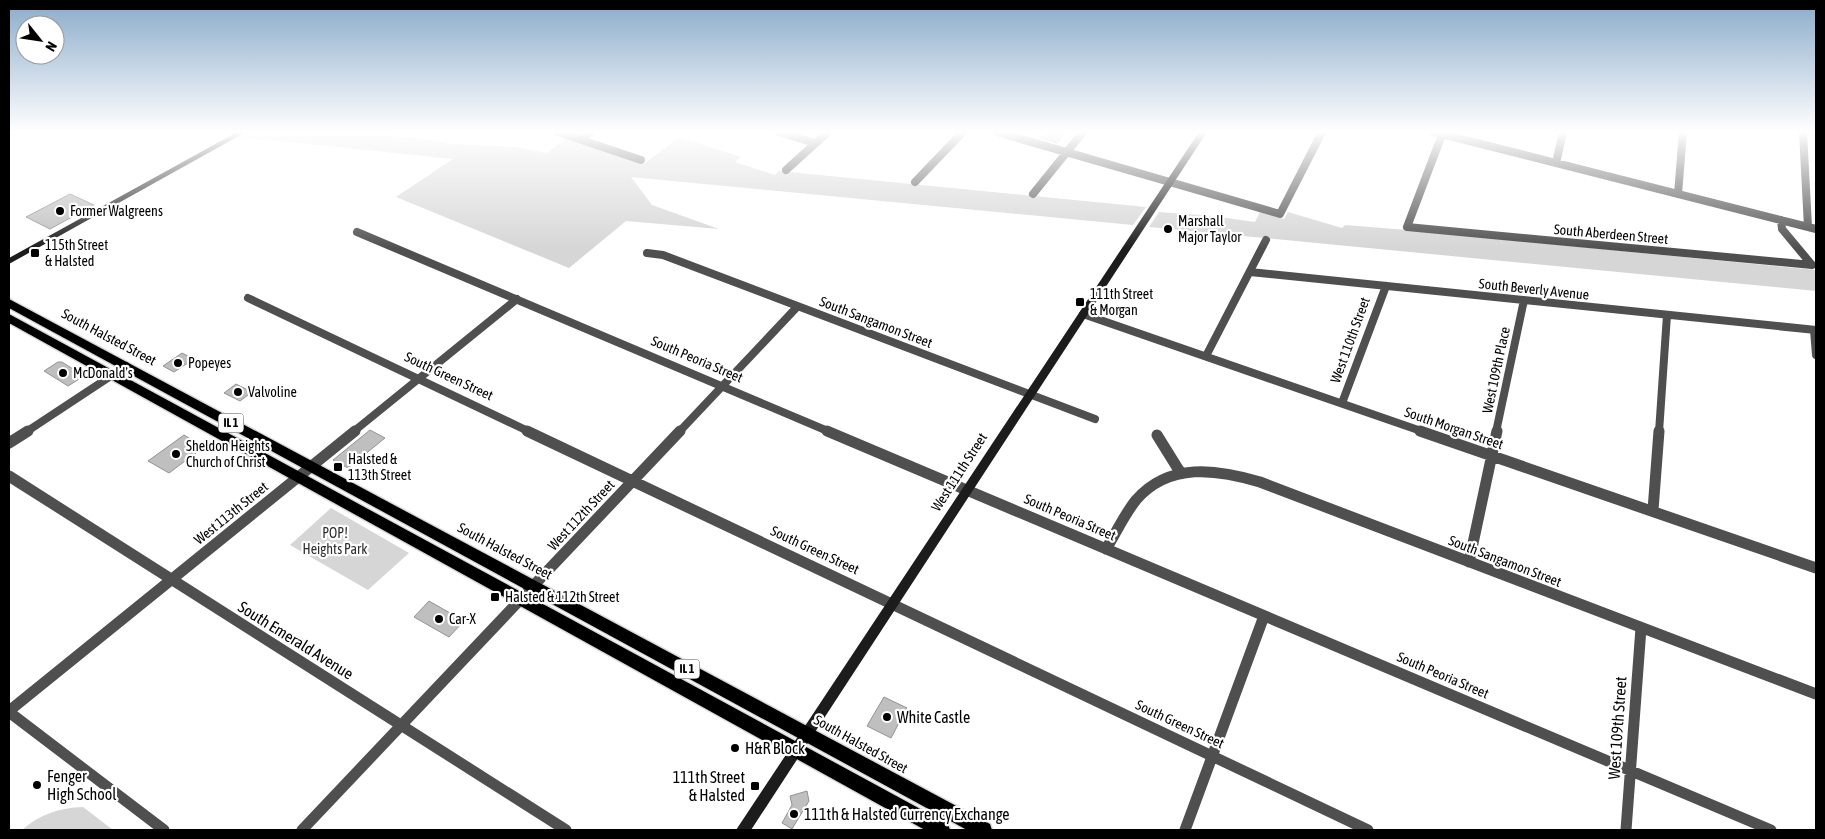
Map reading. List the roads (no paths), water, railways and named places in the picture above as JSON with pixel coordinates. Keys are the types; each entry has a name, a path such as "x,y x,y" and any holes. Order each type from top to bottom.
{"main road":[{"path":"9,261 171,171"},
{"name":"West 111th Street","path":"743,830 1177,171"},
{"name":"South Halsted Street","path":"9,303 984,830"},
{"name":"IL 1","path":"9,318 942,830"}],"street":[{"path":"915,182 925,171"},
{"path":"1033,194 1051,171"},
{"path":"1133,171 1280,214 1302,171"},
{"name":"South Aberdeen Street","path":"1428,171 1407,227 1812,265 1782,229 1781,220"},
{"path":"1588,171 1816,228"},
{"path":"1678,194 1680,171"},
{"path":"1805,171 1808,226"},
{"name":"South Peoria Street","path":"357,232 1771,830"},
{"path":"1206,356 1266,240"},
{"name":"South Sangamon Street","path":"648,253 663,255 1095,419"},
{"name":"South Beverly Avenue","path":"1250,272 1815,330"},
{"name":"West 110th Street","path":"1342,404 1386,286"},
{"name":"South Green Street","path":"248,298 1368,830"},
{"name":"West 113th Street","path":"9,712 516,299"},
{"name":"West 109th Place","path":"1469,562 1524,300"},
{"name":"West 112th Street","path":"302,830 797,307"},
{"name":"South Morgan Street","path":"1083,314 1816,568"},
{"path":"1653,510 1667,315"},
{"path":"1815,330 1816,355"},
{"path":"9,443 126,366"},
{"path":"1157,434 1180,472"},
{"name":"South Sangamon Street","path":"1106,549 1141,495 1160,481 1180,472 1214,472 1244,477 1816,694"},
{"name":"South Emerald Avenue","path":"9,476 566,830"},
{"path":"1185,830 1264,616"},
{"name":"West 109th Street","path":"1626,830 1641,628"},
{"path":"9,712 164,830"}],"place":[{"name":"Former Walgreens","path":"60,211"},
{"name":"Marshall Major Taylor","path":"1168,229"},
{"name":"115th Street & Halsted","path":"35,253"},
{"name":"111th Street & Morgan","path":"1080,302"},
{"name":"Popeyes","path":"178,363"},
{"name":"McDonald's","path":"63,373"},
{"name":"Valvoline","path":"238,392"},
{"name":"Sheldon Heights Church of Christ","path":"176,454"},
{"name":"Halsted & 113th Street","path":"338,467"},
{"name":"Halsted & 112th Street","path":"495,597"},
{"name":"Car-X","path":"439,619"},
{"name":"White Castle","path":"887,717"},
{"name":"H&R Block","path":"735,748"},
{"name":"Fenger High School","path":"37,785"},
{"name":"111th Street & Halsted","path":"755,786"},
{"name":"111th & Halsted Currency Exchange","path":"794,814"}],"park label":[{"name":"POP! Heights Park","path":"335,542"}]}
